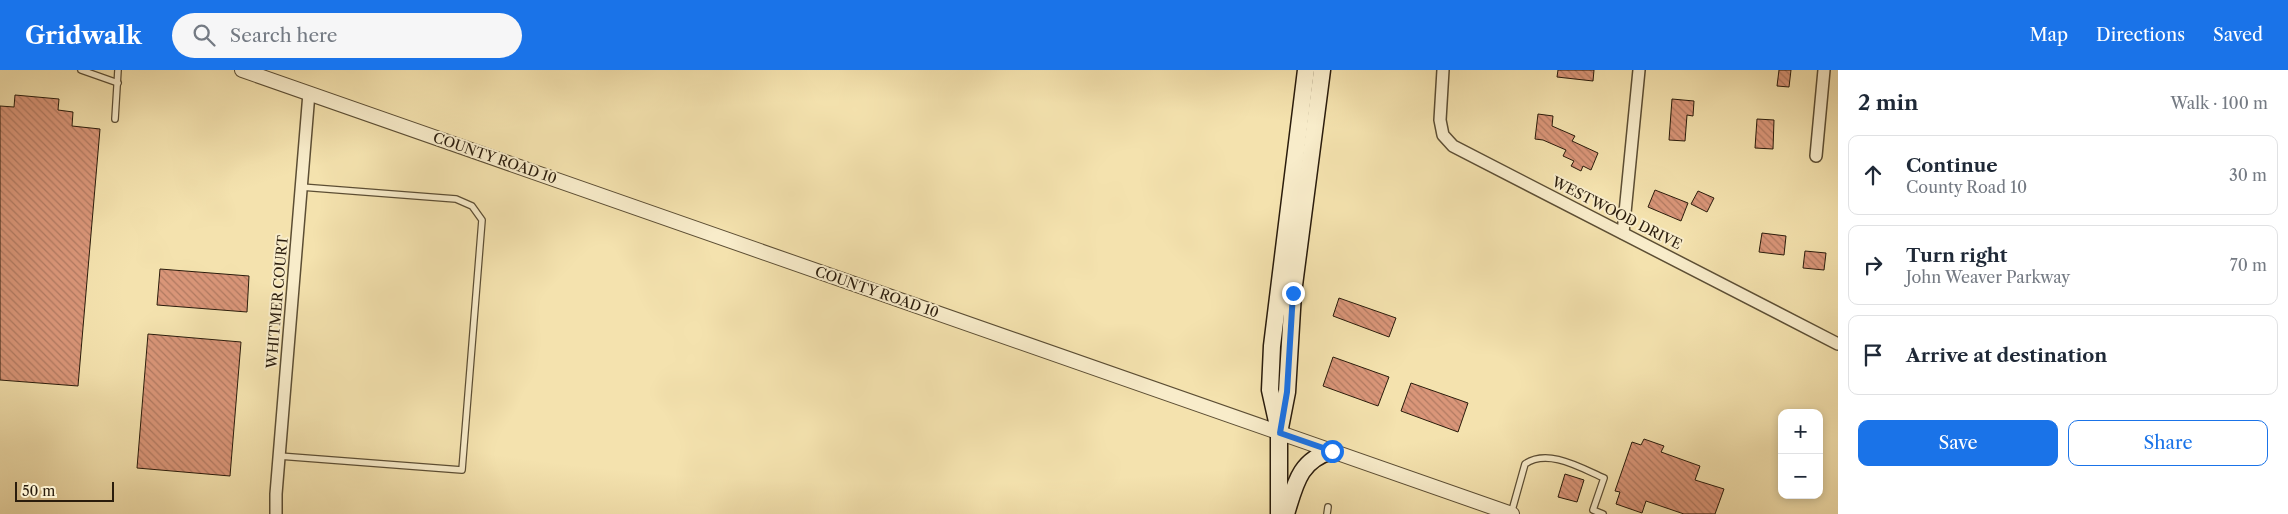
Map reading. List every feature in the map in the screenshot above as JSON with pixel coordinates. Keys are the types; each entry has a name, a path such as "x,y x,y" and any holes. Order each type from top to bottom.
{"main road":[{"path":"1280,433 1270,390 1272,346 1306,70"},
{"path":"1279,514 1280,433 1287,392 1293,293 1322,70"},
{"path":"1286,514 1294,488 1303,468 1311,459 1332,451"}],"street":[{"name":"COUNTY ROAD 10","path":"242,70 1512,514"},
{"name":"WESTWOOD DRIVE","path":"1443,70 1440,120 1443,135 1453,146 1838,344"},
{"path":"1623,233 1639,70"},
{"path":"1816,156 1824,70"},
{"name":"WHITMER COURT","path":"276,514 279,456 309,93"}],"lane":[{"path":"81,70 118,83"},
{"path":"115,119 118,70"},
{"path":"279,456 462,470 482,220 472,206 456,199 301,187"},
{"path":"1512,514 1525,464 1534,458 1551,458 1604,478 1593,510 1603,514"}],"building":[{"path":"1558,70 1594,70 1593,81 1557,77"},
{"path":"1779,70 1791,70 1789,87 1777,86"},
{"path":"15,95 59,99 58,110 73,112 72,126 100,129 78,386 0,380 0,106 14,107"},
{"path":"1672,99 1694,101 1693,116 1687,115 1685,141 1669,140"},
{"path":"1538,114 1553,116 1552,126 1575,136 1572,141 1598,153 1591,170 1583,166 1581,171 1571,166 1574,161 1563,156 1566,150 1543,140 1535,139"},
{"path":"1757,119 1774,120 1773,149 1755,148"},
{"path":"1655,190 1688,203 1681,221 1648,207"},
{"path":"1698,191 1714,198 1707,212 1691,204"},
{"path":"1762,233 1786,236 1784,255 1759,252"},
{"path":"1805,251 1826,253 1824,270 1803,268"},
{"path":"160,269 249,276 247,312 157,305"},
{"path":"1339,298 1396,318 1389,337 1333,316"},
{"path":"148,334 241,342 230,476 137,468"},
{"path":"1333,357 1389,377 1378,406 1323,386"},
{"path":"1411,383 1468,403 1458,432 1401,411"},
{"path":"1644,439 1664,446 1661,452 1700,466 1695,480 1724,489 1715,514 1684,514 1646,501 1642,513 1616,504 1620,492 1615,491 1632,442 1641,445"},
{"path":"1565,474 1584,480 1577,502 1558,497"}],"route":[{"path":"1293,293 1288,350 1287,392 1280,433 1332,451"}]}
